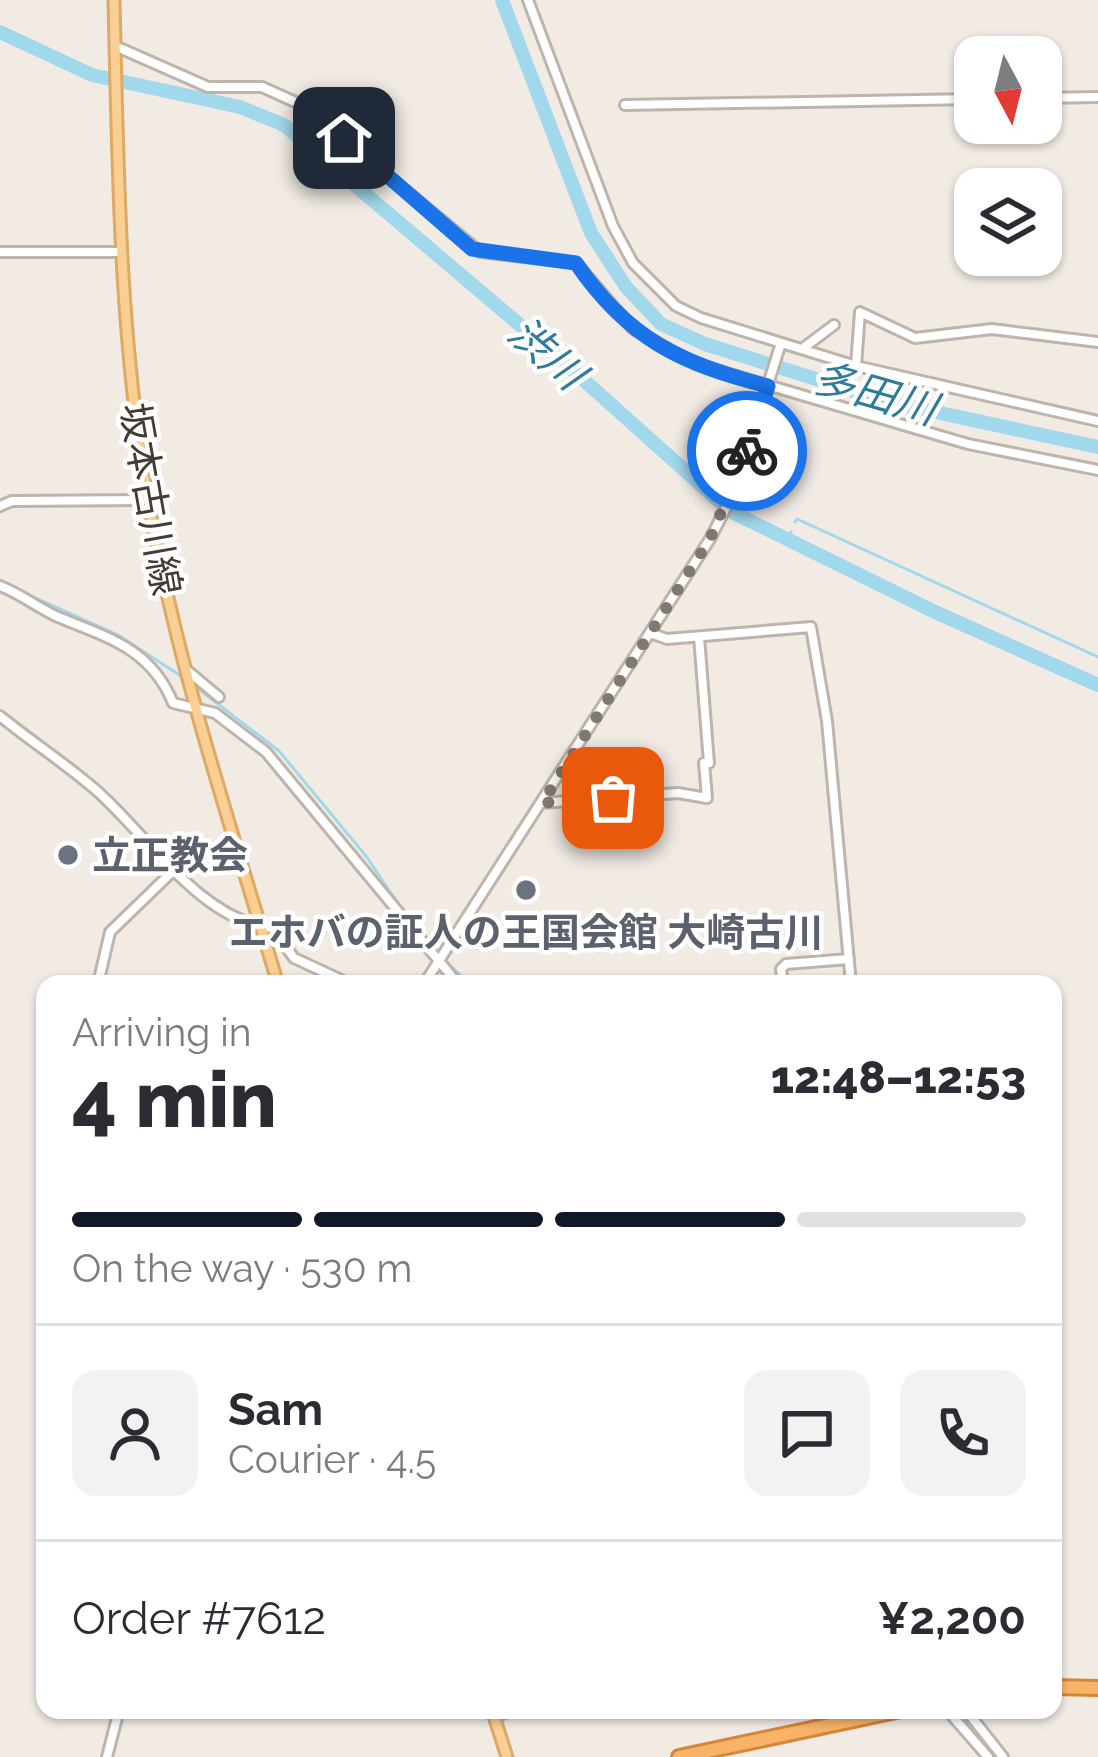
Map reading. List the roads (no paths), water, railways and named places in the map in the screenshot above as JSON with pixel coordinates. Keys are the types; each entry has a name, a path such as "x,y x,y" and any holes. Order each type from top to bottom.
{"highway":[{"path":"1062,1687 1098,1688"},
{"path":"679,1757 858,1719"}],"main road":[{"name":"坂本古川線","path":"114,0 119,253 148,500 184,669 275,975"},
{"path":"495,1719 506,1757"}],"street":[{"path":"528,0 603,202 633,263 676,306 780,346 1098,421"},
{"path":"115,50 208,87 262,87 284,94 314,112 472,249 576,263 614,312 649,342 696,364 968,444 1098,470"},
{"path":"1062,98 1098,97"},
{"path":"625,105 954,99"},
{"path":"0,252 119,253"},
{"path":"856,366 860,312 915,338 992,329 1098,342"},
{"path":"801,350 834,325"},
{"path":"430,975 719,522 780,346"},
{"path":"0,506 12,501 148,500"},
{"path":"0,586 56,616 105,633 161,674 173,704 215,713 266,752 452,975"},
{"path":"650,633 667,639 811,626 827,721 850,975"},
{"path":"542,803 678,793 707,798 704,763 710,763 698,637"},
{"path":"184,669 219,697"},
{"path":"0,716 102,795 174,870 236,919 279,932 294,958 331,975"},
{"path":"100,975 110,932 174,870"},
{"path":"782,975 786,964 849,959"},
{"path":"107,1757 117,1719"},
{"path":"955,1719 988,1757"},
{"path":"973,1719 1003,1757"}],"waterway":[{"name":"多田川","path":"502,0 591,233 626,287 661,324 705,344 889,402 1098,447"},
{"name":"渋川","path":"0,32 92,75 240,107 284,125 567,365 730,511 933,611 1098,685"},
{"path":"795,522 1098,657"},
{"name":"渋川","path":"786,541 791,532"},
{"path":"7,585 118,635 184,678"},
{"path":"192,684 279,751 366,856 407,917"},
{"path":"445,960 460,975"},
{"path":"963,1719 980,1742"}],"place":[{"name":"立正教会","path":"68,855"},
{"name":"エホバの証人の王国会館 大崎古川","path":"526,890"}]}
